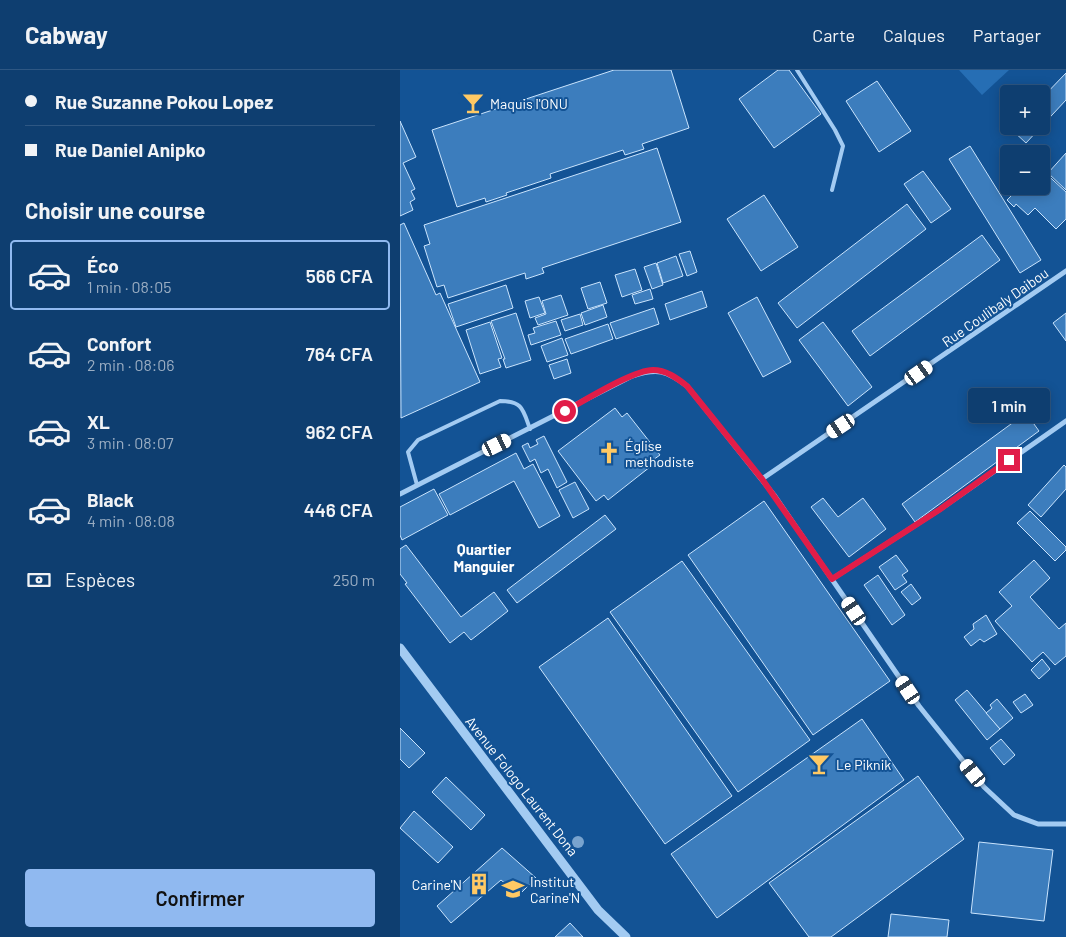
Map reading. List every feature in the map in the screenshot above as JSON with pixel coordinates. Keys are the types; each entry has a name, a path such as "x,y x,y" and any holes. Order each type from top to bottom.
{"street":[{"name":"Rue Coulibaly Daibou","path":"762,479 1066,271"},
{"path":"400,494 632,376 652,370 672,374 687,386 762,479 919,706 984,787 1014,815 1038,824 1066,824"},
{"path":"832,579 939,510 1066,421"},
{"name":"Avenue Fologo Laurent Dona","path":"400,648 598,910 626,937"}],"lane":[{"path":"797,70 843,146 832,190"},
{"path":"417,485 408,452 418,440 500,401 512,401 522,408 530,429"}],"shaded area":[{"path":"959,70 1009,70 982,95"}],"building":[{"path":"614,70 671,70 689,128 642,144 644,149 625,155 623,150 550,174 551,178 506,193 507,195 486,202 485,198 457,207 432,130"},
{"path":"778,70 789,70 821,114 774,148 739,99"},
{"path":"1066,73 1066,100 1050,117 1050,90"},
{"path":"877,81 911,131 879,152 846,101"},
{"path":"400,121 416,157 403,163 415,189 411,191 415,199 410,202 413,210 400,216"},
{"path":"1017,135 1033,135 1026,143"},
{"path":"970,146 1041,260 1020,273 949,159"},
{"path":"657,148 681,222 542,268 544,273 526,279 525,273 448,298 444,285 437,287 424,246 430,244 424,225"},
{"path":"1066,153 1066,190 1050,175 1050,171"},
{"path":"923,171 951,209 931,223 904,184"},
{"path":"1050,177 1066,192 1066,219 1056,229 1035,208 1028,215 1016,204 1014,207 1007,200 1012,195 1050,195"},
{"path":"764,195 798,247 761,271 727,219"},
{"path":"907,204 926,229 797,328 778,303"},
{"path":"404,223 436,295 440,293 480,382 401,418 400,225"},
{"path":"982,235 1000,260 870,356 852,331"},
{"path":"690,251 697,272 687,276 679,254"},
{"path":"676,256 683,276 663,283 657,263"},
{"path":"656,263 663,285 652,289 644,267"},
{"path":"635,269 642,290 622,297 615,275"},
{"path":"600,282 607,303 588,309 581,288"},
{"path":"506,285 513,308 456,327 448,304"},
{"path":"650,289 653,299 635,304 632,295"},
{"path":"702,291 707,307 670,320 665,304"},
{"path":"561,295 568,315 538,325 535,318 546,314 542,301"},
{"path":"539,297 545,313 530,318 525,301"},
{"path":"757,297 791,362 763,377 728,313"},
{"path":"603,305 607,317 585,325 581,313"},
{"path":"654,308 659,324 616,339 610,323"},
{"path":"516,313 531,360 506,368 503,359 505,359 491,321"},
{"path":"1066,313 1066,341 1053,323"},
{"path":"580,314 583,325 565,331 561,320"},
{"path":"556,321 561,335 531,345 528,335 535,333 533,328"},
{"path":"490,322 502,358 498,359 501,367 480,374 466,330"},
{"path":"823,322 872,387 848,406 799,340"},
{"path":"608,324 613,339 571,354 565,339"},
{"path":"562,338 568,355 547,362 541,346"},
{"path":"567,359 571,373 554,379 549,365"},
{"name":"Église methodiste","path":"615,408 622,417 627,413 660,455 653,460 655,463 608,500 604,495 596,501 558,451"},
{"path":"1026,413 1039,431 915,522 902,504"},
{"path":"544,436 567,482 557,488 548,469 541,473 535,459 530,462 522,446 528,443 530,448 538,444 536,440"},
{"path":"516,453 524,469 533,464 560,516 539,528 514,481 450,515 439,494"},
{"path":"1064,465 1066,467 1066,489 1041,517 1028,505"},
{"path":"575,482 589,509 573,518 559,490"},
{"path":"434,489 448,515 402,540 400,535 400,507"},
{"path":"823,498 838,517 863,498 886,529 849,557 811,507"},
{"path":"764,501 890,681 813,735 688,555"},
{"path":"1030,511 1066,547 1066,550 1055,561 1017,523"},
{"path":"605,515 616,529 517,603 507,590"},
{"path":"406,545 461,617 494,592 508,611 471,640 464,632 450,643 405,584 407,583 400,574 400,549"},
{"path":"896,555 908,571 902,575 907,582 895,590 879,567"},
{"path":"1034,560 1050,578 1030,597 1059,629 1066,623 1066,656 1055,665 1043,652 1032,662 995,621 1012,606 999,592"},
{"path":"682,561 810,740 738,792 610,612"},
{"path":"878,575 905,615 892,625 864,585"},
{"path":"911,584 921,598 912,605 901,592"},
{"path":"986,615 997,634 984,642 980,639 971,646 964,637 974,629 973,624"},
{"path":"608,618 732,796 665,844 539,667"},
{"path":"1042,659 1050,669 1039,679 1031,670"},
{"path":"967,690 1000,729 987,740 955,700"},
{"path":"1025,694 1033,705 1021,713 1013,702"},
{"path":"997,699 1013,718 1000,729 986,713 992,708 990,705"},
{"path":"862,719 904,780 717,918 671,854"},
{"path":"400,728 425,753 409,768 400,759"},
{"path":"1001,739 1015,755 1004,765 990,748"},
{"path":"918,776 964,839 831,937 809,937 769,883"},
{"path":"446,777 485,815 471,830 432,792"},
{"path":"414,811 453,847 438,863 400,828"},
{"path":"979,842 1053,850 1044,921 971,913"},
{"name":"Carine'N","path":"502,848 536,878 519,895 501,880 451,923 437,906"},
{"path":"891,914 949,920 947,937 888,937"},
{"path":"570,923 583,937 555,937"}],"place":[{"name":"Maquis l'ONU","path":"473,103"},
{"name":"Église methodiste","path":"609,453"},
{"name":"Le Piknik","path":"819,764"},
{"name":"Carine'N","path":"479,884"},
{"name":"Institut Carine'N","path":"513,889"}],"district":[{"name":"Quartier Manguier","path":"484,558"}],"route":[{"path":"565,411 632,376 652,370 672,374 687,386 762,479 832,579 939,510 1009,460"}]}
